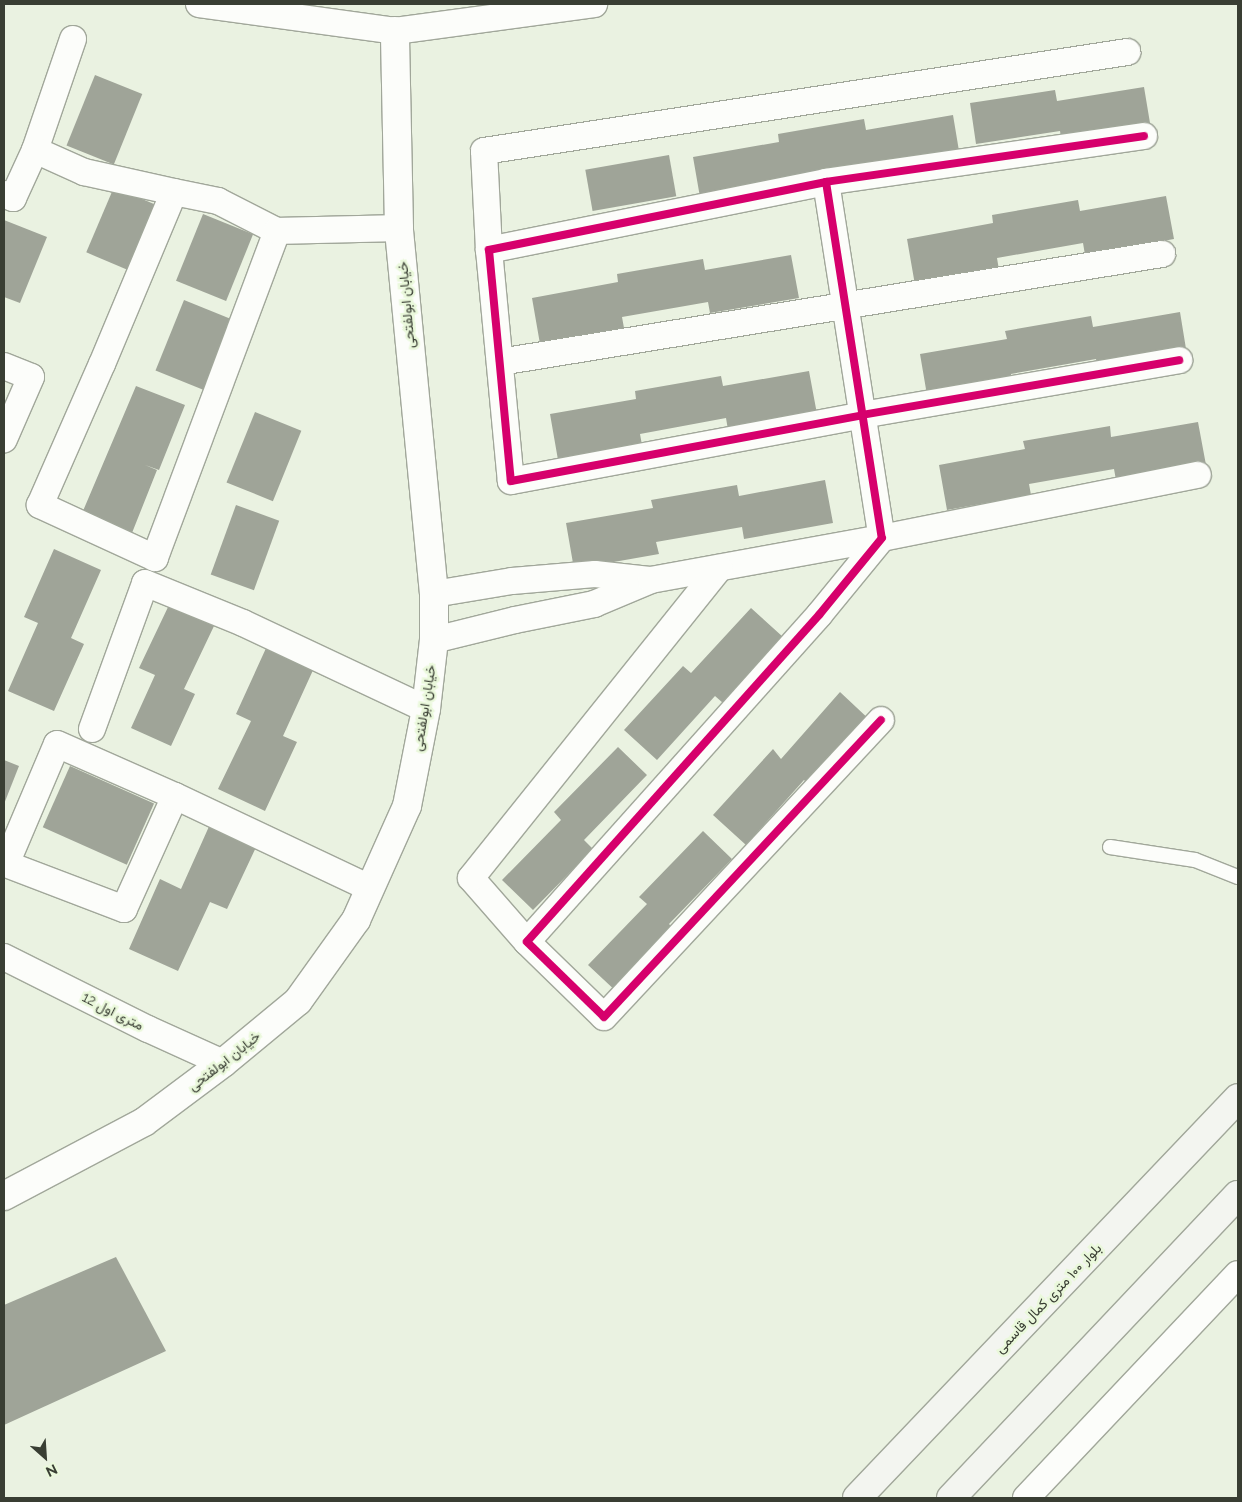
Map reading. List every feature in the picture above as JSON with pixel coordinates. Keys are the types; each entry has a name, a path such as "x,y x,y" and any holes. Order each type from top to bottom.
{"main road":[{"name":"بلوار ۱۰۰ متری کمال قاسمی","path":"857,1498 1238,1098"},
{"path":"951,1498 1238,1195"}],"street":[{"path":"199,4 395,31 594,4"},
{"name":"خیابان ابولفتحی","path":"4,1196 144,1122 223,1063 298,1001 356,920 408,806 426,709 434,640 434,594 399,228 395,31"},
{"path":"4,194 13,198 36,150 73,39"},
{"path":"1127,52 484,151 489,250 511,481 862,415 1179,360"},
{"path":"489,250 826,182 1144,136"},
{"path":"36,150 84,172 218,201 277,230 399,228"},
{"path":"528,942 819,615 882,538 826,182"},
{"path":"174,192 102,364 40,505 155,558 277,230"},
{"path":"500,362 845,304 1162,254"},
{"path":"4,366 31,377 4,439"},
{"path":"434,640 515,620 594,604 651,580 882,538 1198,475"},
{"path":"719,568 471,878 528,942 604,1017 881,720"},
{"path":"434,594 512,581 595,574 651,580"},
{"path":"92,729 145,583 243,623 426,709"},
{"path":"176,796 124,909 5,867 57,744 176,796 370,888"},
{"name":"12 متری اول","path":"4,957 148,1029 223,1063"},
{"path":"1026,1498 1238,1274"}],"lane":[{"path":"1110,847 1195,860 1238,878"}],"building":[{"path":"95,75 142,94 114,165 67,145"},
{"path":"1144,87 1151,129 1062,143 1060,131 976,144 970,103 1055,90 1057,101"},
{"path":"953,115 960,157 871,173 869,162 783,177 785,188 701,203 693,157 779,142 778,134 864,119 866,130"},
{"path":"669,155 676,196 593,211 585,170"},
{"path":"114,187 155,204 127,270 86,252"},
{"path":"1166,196 1174,239 1085,255 1083,243 997,258 999,270 915,285 907,239 993,223 992,215 1078,200 1080,211"},
{"path":"203,214 253,234 226,301 176,281"},
{"path":"4,220 47,237 20,303 4,297"},
{"path":"791,255 799,298 710,313 708,302 622,317 624,328 540,344 532,298 618,282 617,274 703,259 705,270"},
{"path":"184,300 234,320 206,391 156,370"},
{"path":"1180,312 1187,355 1098,370 1096,359 1011,374 1012,386 928,401 920,354 1007,339 1005,331 1091,316 1093,327"},
{"path":"809,371 817,414 728,430 726,418 640,434 642,445 558,460 550,414 636,399 635,391 721,376 723,386"},
{"path":"136,386 185,405 159,470 145,465 157,470 130,538 80,518"},
{"path":"255,412 301,431 273,501 227,482"},
{"path":"1198,422 1206,465 1116,480 1114,469 1029,484 1031,495 947,510 939,465 1025,449 1023,441 1110,426 1111,437"},
{"path":"825,480 833,523 744,539 742,527 656,542 659,554 574,569 566,523 653,508 651,500 737,485 739,496"},
{"path":"236,505 279,521 254,590 211,575"},
{"path":"54,549 101,570 71,638 84,644 54,711 8,691 38,623 24,617"},
{"path":"169,605 214,626 184,689 195,694 171,746 131,728 155,675 139,668"},
{"path":"751,608 783,637 723,703 715,696 657,760 624,730 683,666 691,673"},
{"path":"267,646 314,668 283,736 297,742 265,811 218,789 251,721 236,714"},
{"path":"840,692 872,722 812,788 804,780 746,845 713,815 773,749 781,759"},
{"path":"618,747 647,775 584,840 593,849 533,910 502,880 561,820 554,812"},
{"path":"4,760 19,766 4,804"},
{"path":"70,766 154,803 127,865 43,827"},
{"path":"211,822 258,843 227,909 210,902 178,971 129,949 160,879 181,889"},
{"path":"703,831 732,859 669,924 678,933 619,994 588,965 647,904 639,897"},
{"path":"116,1257 166,1351 4,1425 4,1305"}],"cycle path":[{"path":"1144,136 826,182 489,250 511,481 862,415 1179,360"},
{"path":"826,182 882,538 819,615 527,942 604,1017 881,720"}]}
